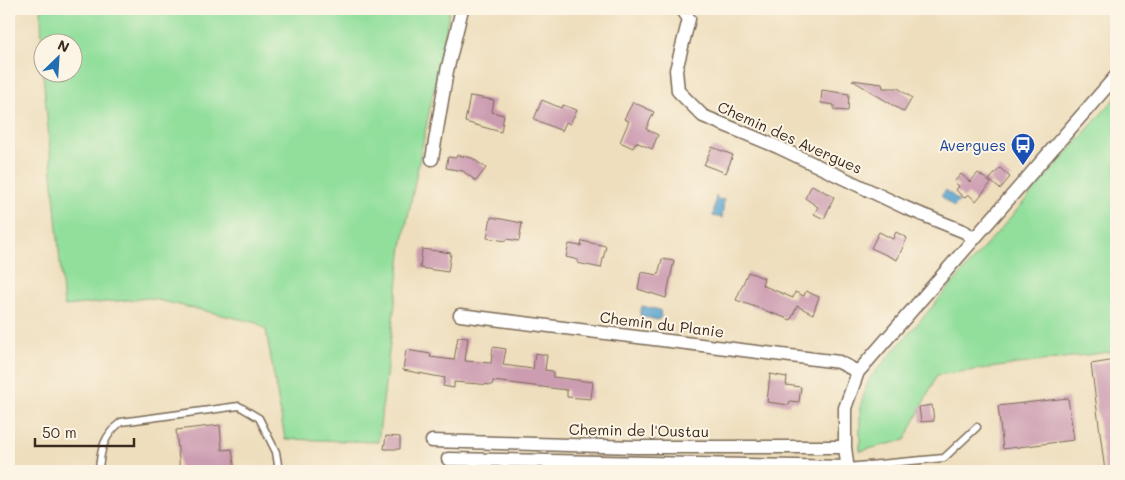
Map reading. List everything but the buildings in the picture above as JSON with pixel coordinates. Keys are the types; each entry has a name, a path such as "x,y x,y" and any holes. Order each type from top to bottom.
{"street":[{"path":"432,158 447,71 462,9"},
{"name":"Chemin des Avergues","path":"682,9 689,19 676,70 678,91 703,116 778,147 906,208 965,232 974,239"},
{"path":"448,459 848,469 845,448 846,408 858,372 1116,76"},
{"name":"Chemin du Planie","path":"460,314 840,362 858,372"},
{"name":"Chemin de l'Oustau","path":"432,441 635,447 845,448"}],"lane":[{"path":"99,471 100,454 110,431 121,422 239,406 259,418 276,452 279,471"},
{"path":"848,469 944,458 977,427"}],"green space":[{"path":"41,9 450,9 402,246 378,442 285,439 266,330 257,323 149,298 64,306 44,82 82,82 82,32 42,32"},
{"path":"1116,97 1116,351 937,375 905,440 860,451 860,407 869,379"}],"water":[{"path":"946,190 959,201 954,207 941,196"},
{"path":"716,195 717,199 724,200 722,218 713,216"},
{"path":"642,306 660,310 661,317 658,320 640,316"}],"place":[{"name":"Avergues","path":"1023,166"}]}
